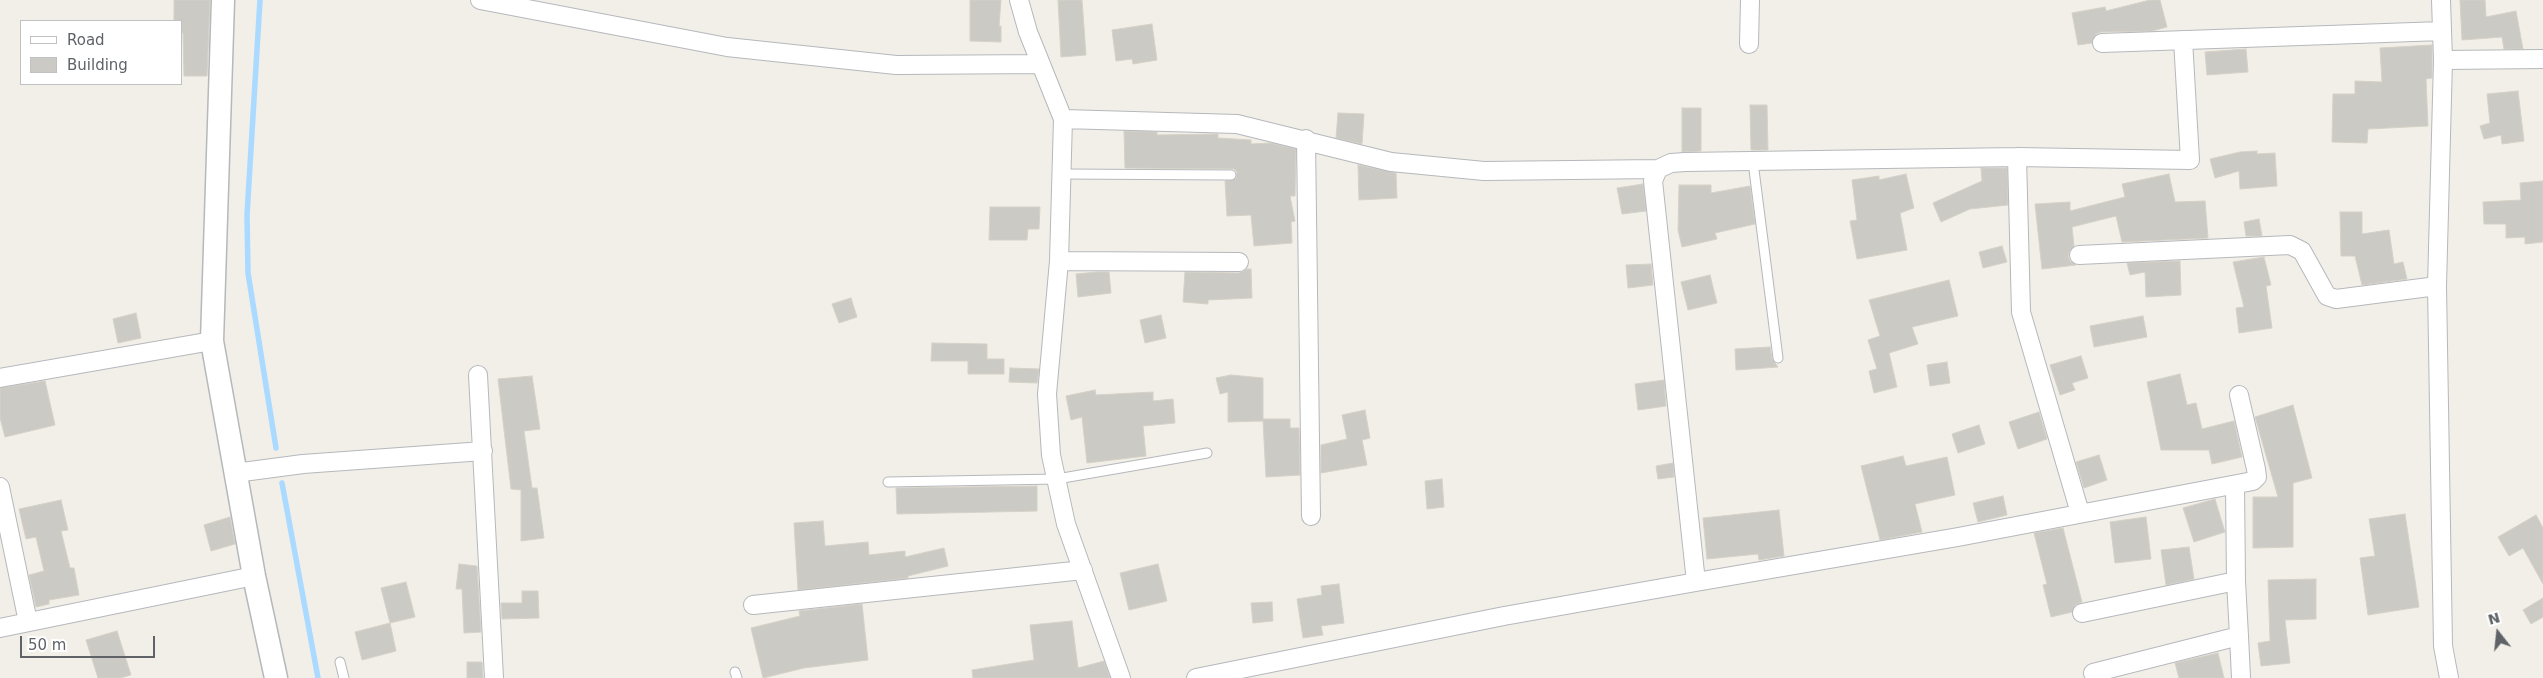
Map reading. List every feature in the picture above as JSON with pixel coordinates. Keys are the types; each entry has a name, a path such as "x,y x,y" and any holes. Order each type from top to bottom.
{"street":[{"path":"223,0 212,341 254,576 276,678"},
{"path":"480,0 727,47 896,64 1041,64"},
{"path":"1019,0 1028,32 1063,119 1058,261 1047,394 1051,455 1066,524 1121,678"},
{"path":"1749,44 1750,0"},
{"path":"2441,0 2443,60 2436,286 2443,646 2449,678"},
{"path":"2102,44 2442,31"},
{"path":"1063,119 1237,124 1306,139 1391,162 1484,171 1658,168 1678,163 2017,157 2190,160 2183,40"},
{"path":"2443,60 2543,59"},
{"path":"1306,139 1311,516"},
{"path":"2017,157 2021,312 2080,513"},
{"path":"1658,168 1652,181 1696,582"},
{"path":"2079,255 2290,245 2302,251 2327,296 2336,299 2436,286"},
{"path":"1058,261 1239,262"},
{"path":"0,378 212,341"},
{"path":"478,375 494,678"},
{"path":"1196,678 1504,616 1958,537 2080,513 2235,486 2253,481 2257,477 2240,395"},
{"path":"235,473 303,464 483,450"},
{"path":"2235,486 2236,581 2241,678"},
{"path":"0,487 28,622"},
{"path":"753,605 1083,570"},
{"path":"0,628 254,576"},
{"path":"2082,613 2236,581"},
{"path":"2093,673 2239,636"}],"lane":[{"path":"1753,162 1778,358"},
{"path":"1061,174 1231,175"},
{"path":"888,482 1057,479 1207,453"},
{"path":"340,662 344,678"}],"building":[{"path":"174,0 210,0 207,76 184,76 182,20 174,20"},
{"path":"970,0 1001,0 999,26 1001,26 1001,42 970,41"},
{"path":"1058,0 1082,0 1086,55 1061,57"},
{"path":"2150,0 2160,0 2167,27 2152,31 2101,32 2096,34 2092,43 2078,45 2072,13 2105,7 2106,11"},
{"path":"2460,0 2485,0 2486,17 2516,11 2523,49 2504,49 2502,37 2462,40"},
{"path":"1152,24 1157,60 1133,64 1132,59 1116,61 1112,30"},
{"path":"2432,45 2432,78 2426,79 2428,126 2368,129 2367,143 2332,142 2333,94 2355,94 2355,81 2382,82 2380,48"},
{"path":"2246,49 2248,72 2207,75 2205,52"},
{"path":"2518,91 2524,141 2502,144 2501,135 2484,139 2480,126 2490,123 2487,94"},
{"path":"1750,105 1767,105 1768,150 1751,150"},
{"path":"1682,108 1701,108 1701,151 1682,152"},
{"path":"1338,113 1364,114 1362,144 1336,138"},
{"path":"1124,131 1157,132 1157,135 1218,134 1218,138 1251,140 1251,144 1270,143 1296,149 1295,196 1290,196 1295,221 1291,222 1292,243 1254,246 1251,215 1227,216 1225,181 1236,179 1237,172 1234,169 1125,168"},
{"path":"2257,151 2257,154 2275,153 2277,186 2240,189 2239,171 2215,178 2210,159 2240,152"},
{"path":"1358,165 1396,173 1397,198 1359,200"},
{"path":"1981,168 2007,168 2008,205 1970,209 1941,222 1933,203 1982,181"},
{"path":"1906,174 1914,208 1900,213 1907,250 1857,259 1850,221 1857,220 1852,180 1879,176 1879,180"},
{"path":"2169,174 2175,202 2205,201 2208,238 2122,242 2116,216 2072,227 2074,246 2068,256 2070,261 2076,265 2042,269 2035,204 2070,202 2070,211 2125,197 2122,184"},
{"path":"2543,181 2543,242 2525,244 2525,237 2506,238 2506,224 2484,224 2483,202 2521,200 2520,183"},
{"path":"1643,184 1646,211 1622,214 1617,188"},
{"path":"1679,185 1711,185 1711,193 1750,186 1755,224 1715,233 1717,239 1682,247 1678,230"},
{"path":"990,207 1040,207 1039,229 1028,229 1027,240 989,240"},
{"path":"2340,212 2362,212 2362,234 2389,230 2394,264 2403,262 2407,279 2362,285 2355,256 2341,256"},
{"path":"2259,219 2262,236 2246,236 2244,222"},
{"path":"2002,246 2007,262 1983,268 1979,252"},
{"path":"2264,257 2271,285 2266,286 2272,328 2239,333 2236,308 2244,307 2233,262"},
{"path":"2180,261 2181,295 2146,297 2145,272 2130,275 2127,263"},
{"path":"1651,264 1653,285 1628,288 1626,265"},
{"path":"1251,269 1252,298 1208,300 1208,304 1183,302 1185,272 1239,273"},
{"path":"1109,272 1111,293 1078,297 1076,274"},
{"path":"1710,275 1717,303 1688,310 1681,282"},
{"path":"1949,280 1958,316 1912,327 1918,344 1889,353 1897,387 1874,393 1869,371 1877,369 1868,340 1880,336 1869,300"},
{"path":"851,298 857,317 839,323 832,304"},
{"path":"136,313 141,338 118,343 113,319"},
{"path":"1161,315 1166,338 1145,343 1140,320"},
{"path":"2143,316 2147,337 2094,347 2090,326"},
{"path":"932,343 987,344 987,359 1004,359 1004,374 968,374 968,361 931,361"},
{"path":"1770,347 1772,359 1778,367 1736,370 1735,349"},
{"path":"2081,356 2088,378 2072,383 2075,390 2060,395 2050,365"},
{"path":"1947,362 1950,383 1930,386 1927,365"},
{"path":"1010,368 1039,369 1037,383 1009,382"},
{"path":"2180,374 2187,405 2196,403 2202,429 2234,421 2242,457 2212,464 2209,450 2161,450 2147,382"},
{"path":"1231,375 1263,378 1263,419 1290,419 1290,428 1299,428 1300,475 1266,477 1263,421 1228,422 1228,392 1220,394 1216,378"},
{"path":"532,376 540,429 524,431 532,488 537,488 544,538 521,541 521,490 511,489 498,379"},
{"path":"1664,380 1666,406 1638,410 1635,384"},
{"path":"45,381 55,425 5,437 0,418 0,388"},
{"path":"1095,390 1096,395 1153,392 1153,401 1173,399 1175,423 1143,426 1146,456 1087,463 1082,417 1071,420 1066,396"},
{"path":"2293,405 2312,478 2293,483 2293,547 2253,548 2253,497 2278,497 2255,417"},
{"path":"1365,410 1370,438 1362,440 1367,465 1321,473 1321,445 1347,439 1342,415"},
{"path":"2039,412 2047,439 2018,449 2009,422"},
{"path":"1979,425 1985,444 1958,453 1952,434"},
{"path":"2099,455 2107,480 2084,488 2076,462"},
{"path":"1903,456 1906,466 1947,457 1955,495 1915,504 1922,532 1880,540 1861,466"},
{"path":"1673,463 1674,477 1658,479 1656,466"},
{"path":"1442,479 1444,507 1427,509 1425,481"},
{"path":"1037,486 1037,511 897,514 896,488"},
{"path":"2003,496 2007,515 1978,522 1973,503"},
{"path":"2215,499 2225,532 2194,542 2183,508"},
{"path":"61,500 68,530 61,531 70,568 74,568 79,595 49,600 49,604 36,607 29,575 44,571 36,537 26,539 19,509"},
{"path":"1779,510 1784,556 1759,560 1758,554 1707,559 1703,518"},
{"path":"2405,514 2419,607 2368,615 2360,558 2375,556 2369,519"},
{"path":"2536,515 2543,528 2543,584 2523,548 2509,556 2498,537"},
{"path":"230,517 235,544 211,551 204,525"},
{"path":"2146,517 2151,559 2115,563 2110,522"},
{"path":"823,521 825,546 868,542 869,555 905,551 905,557 944,548 948,566 908,576 908,578 798,590 794,523"},
{"path":"2063,528 2082,602 2075,605 2072,612 2051,617 2043,585 2047,584 2034,533"},
{"path":"2189,547 2194,579 2166,585 2161,550"},
{"path":"459,564 477,566 481,632 464,633 462,589 456,589"},
{"path":"1158,564 1167,601 1129,610 1120,573"},
{"path":"2316,579 2316,619 2285,620 2290,663 2261,666 2258,643 2270,641 2268,580"},
{"path":"406,582 415,617 390,623 381,588"},
{"path":"1339,584 1344,623 1321,626 1323,635 1303,638 1297,599 1322,595 1321,586"},
{"path":"522,591 538,591 539,618 502,619 501,603 522,603"},
{"path":"2543,598 2543,617 2531,624 2523,610"},
{"path":"1272,602 1273,621 1253,623 1251,603"},
{"path":"862,604 868,660 804,668 763,678 751,628 800,616 799,611"},
{"path":"1072,621 1078,668 1104,661 1110,678 973,678 972,670 1034,660 1030,625"},
{"path":"390,623 396,651 362,660 355,632"},
{"path":"117,631 131,675 120,678 98,678 86,640"},
{"path":"2218,653 2224,678 2179,678 2175,663"},
{"path":"467,662 482,662 483,678 467,678"}],"waterway":[{"path":"260,0 247,215 248,273 276,448"},
{"path":"282,483 318,678"}]}
